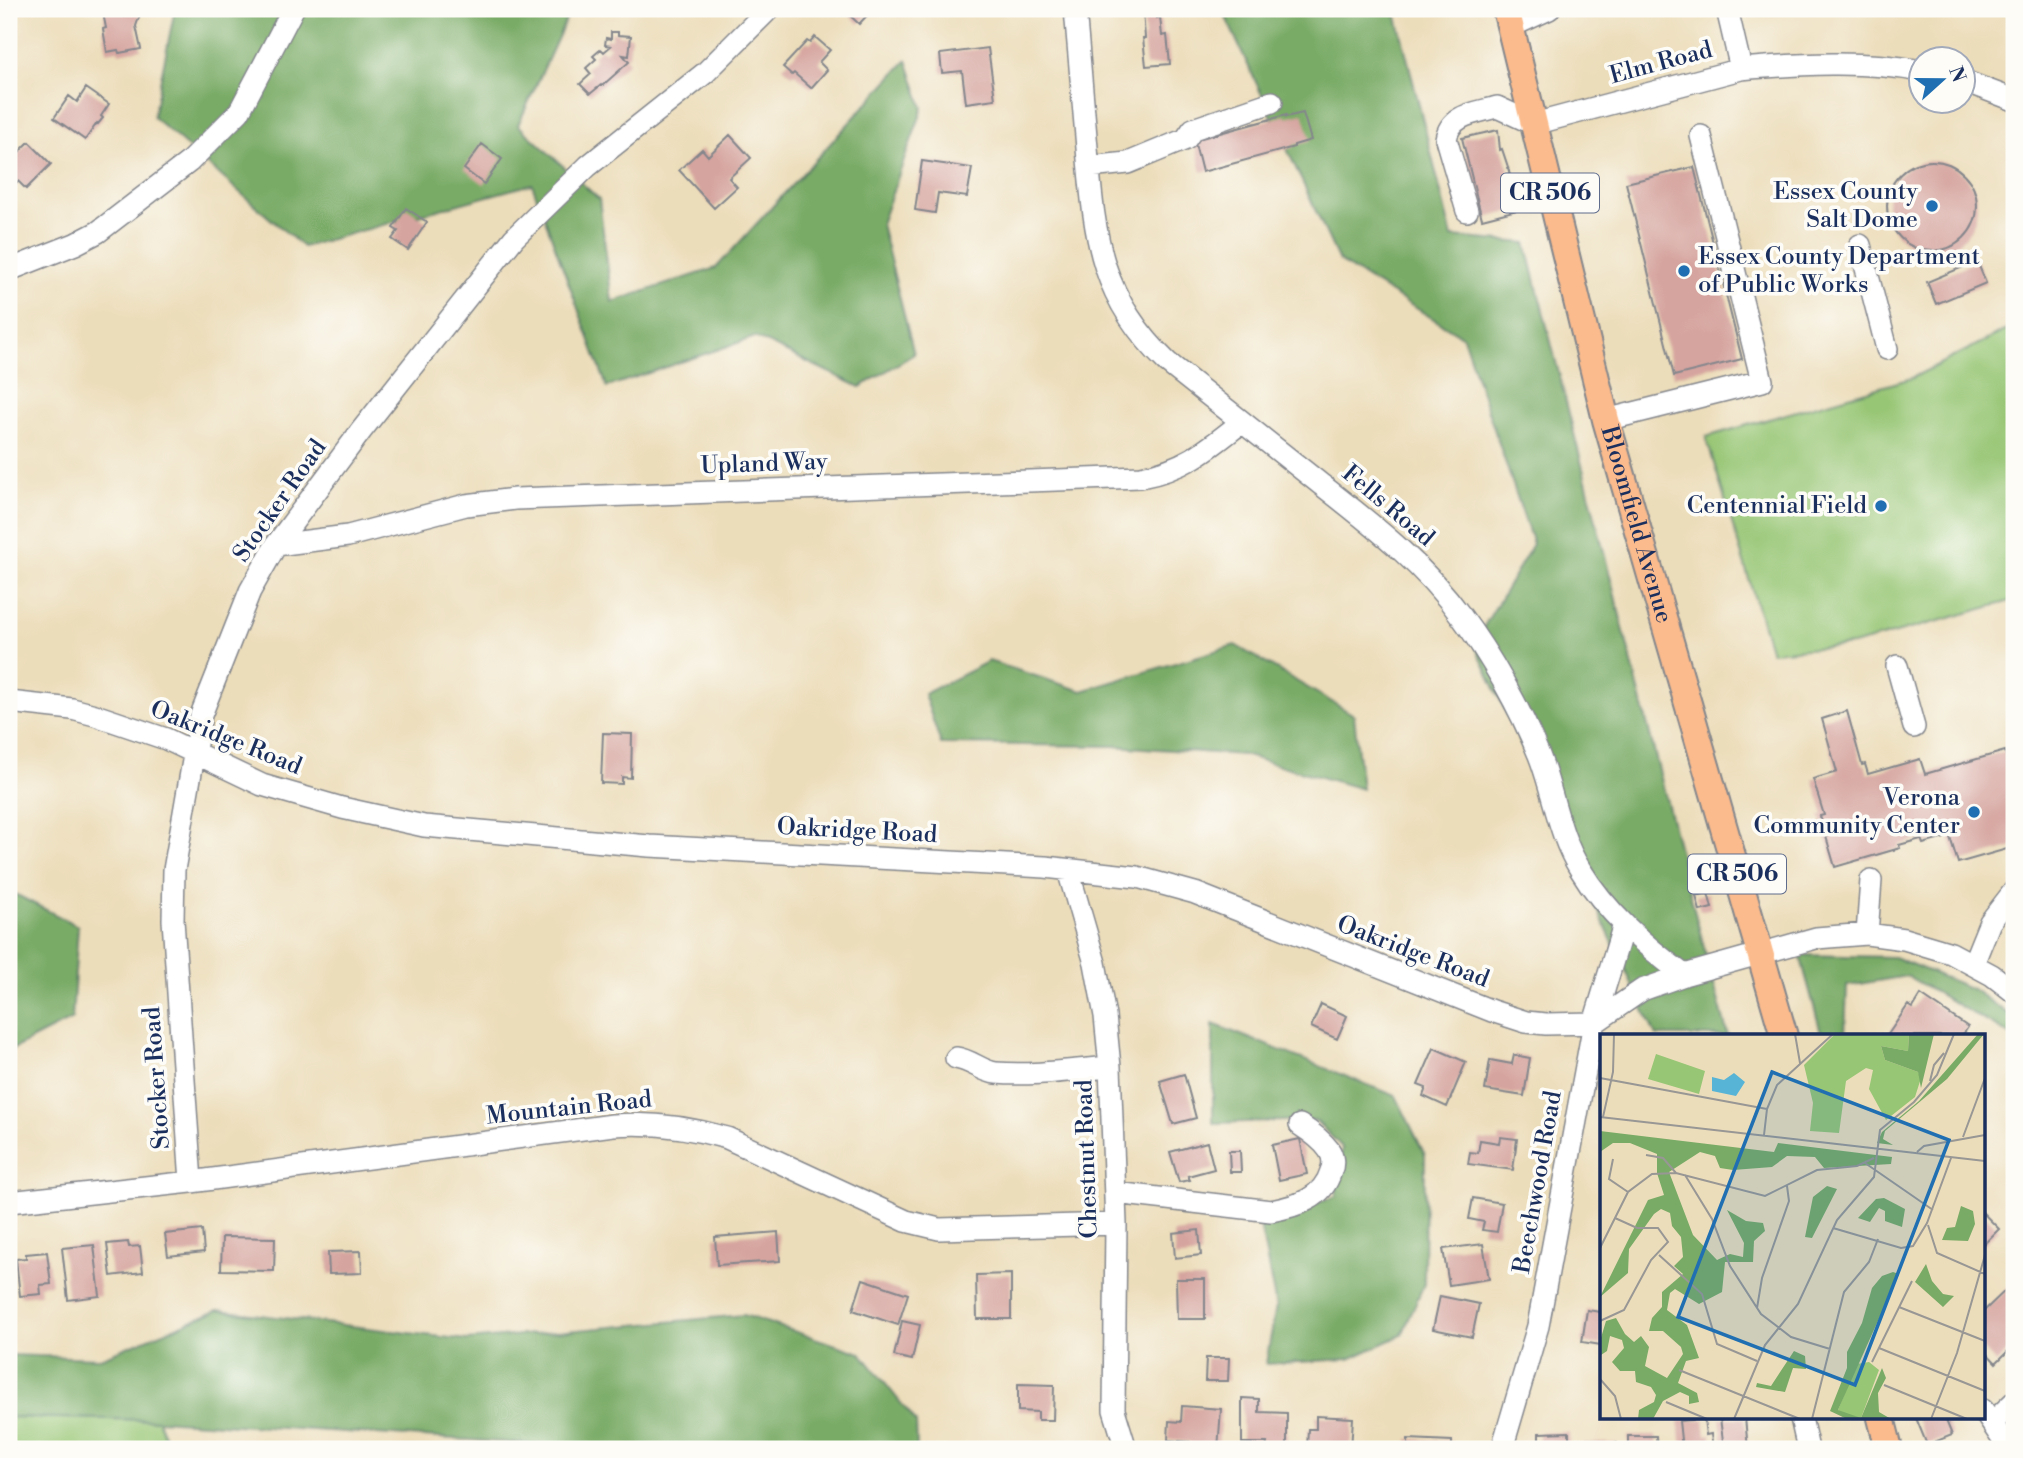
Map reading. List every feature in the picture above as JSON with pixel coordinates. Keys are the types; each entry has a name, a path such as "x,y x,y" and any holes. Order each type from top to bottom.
{"main road":[{"name":"Bloomfield Avenue","path":"1508,18 1606,419 1783,1034"},
{"path":"1882,1420 1889,1449"}],"street":[{"path":"9,270 75,244 97,232 189,162 239,112 293,9"},
{"name":"Stocker Road","path":"191,1182 173,920 174,870 201,716 250,591 276,545 378,410 514,238 588,166 705,73 769,9"},
{"name":"Fells Road","path":"1075,9 1093,214 1100,254 1111,285 1127,314 1146,340 1168,363 1405,552 1460,614 1490,660 1531,737 1573,857 1595,891 1623,923 1656,954 1684,975"},
{"path":"1508,18 1547,9"},
{"name":"Elm Road","path":"1534,124 1741,69 1727,9"},
{"path":"1741,69 1854,65 1908,70"},
{"path":"1978,86 2014,100"},
{"path":"1089,167 1128,163 1186,139 1193,129 1272,102"},
{"path":"1466,211 1446,139 1448,128 1457,119 1497,107 1534,124"},
{"path":"1606,419 1762,381 1702,136"},
{"path":"1860,245 1887,349"},
{"name":"Upland Way","path":"276,545 348,536 466,505 525,498 1141,477 1159,474 1186,464 1242,422"},
{"path":"1897,666 1914,727"},
{"name":"Oakridge Road","path":"9,702 72,709 95,715 166,739 262,785 424,826 649,846 1068,870 1137,877 1195,893 1508,1017 1546,1024 1594,1023"},
{"name":"Chestnut Road","path":"1068,870 1095,963 1105,1016 1110,1067 1116,1224 1114,1410 1126,1449"},
{"path":"1867,934 1871,880"},
{"path":"1973,964 1990,922 2014,891"},
{"name":"Beechwood Road","path":"1502,1449 1538,1326 1594,1023 1623,923"},
{"path":"1594,1023 1642,990 1684,975 1816,938 1867,934 1928,945 1973,964 2014,992"},
{"path":"956,1058 968,1060 993,1073 1061,1072 1110,1067"},
{"name":"Mountain Road","path":"9,1202 191,1182 613,1125 658,1124 704,1131 727,1138 906,1221 925,1226 954,1228 1116,1224"},
{"path":"1115,1193 1271,1211 1292,1207 1310,1200 1321,1190 1329,1179 1333,1165 1331,1152 1318,1137 1300,1125"},
{"path":"2009,1449 1987,1417 2014,1402"},
{"path":"1801,1420 1808,1449"}],"green space":[{"path":"175,9 571,9 518,125 599,199 612,302 716,268 907,60 923,108 881,224 914,354 860,387 755,337 607,387 532,184 303,247 153,117"},
{"path":"1222,9 1395,9 1452,237 1526,243 1727,1034 1655,1034 1474,643 1533,544 1463,337 1339,261"},
{"name":"Centennial Field","path":"2014,326 2014,600 1853,645 1771,652 1706,437 1912,378"},
{"path":"1235,645 1354,715 1362,789 1243,755 1114,746 941,744 924,694 989,661 1082,691"},
{"path":"9,891 78,926 72,1019 9,1051"},
{"path":"1800,955 1894,957 1972,989 2014,1018 2014,1037 1907,976 1847,986 1845,1034 1821,1034"},
{"path":"1213,1024 1396,1096 1425,1155 1424,1284 1402,1335 1350,1359 1266,1364 1276,1306 1260,1225 1336,1196 1342,1147 1315,1120 1213,1123"},
{"path":"218,1310 467,1340 744,1315 861,1353 916,1422 917,1449 609,1449 158,1420 9,1417 9,1355 100,1358"},
{"path":"9,1417 158,1420 169,1449 9,1449"}],"building":[{"path":"107,9 142,9 136,26 141,49 107,52 103,29 106,28 104,18"},
{"path":"843,9 873,9 859,24"},
{"path":"1156,9 1157,18 1160,17 1162,36 1167,35 1170,64 1146,66 1143,10"},
{"path":"611,32 631,36 629,56 623,55 629,62 590,94 580,84 591,74 586,68 596,59 593,56 601,49 604,52 611,46 605,45 606,38 611,39"},
{"path":"815,37 830,50 819,62 827,70 811,88 783,67 807,41 810,43"},
{"path":"988,48 995,99 966,103 962,71 942,73 940,54"},
{"path":"86,88 109,104 101,116 103,118 85,140 54,118 69,96 77,102"},
{"path":"1303,113 1311,140 1202,172 1194,140 1286,115"},
{"path":"1498,130 1500,150 1502,149 1508,167 1513,189 1510,189 1511,194 1514,194 1517,210 1482,219 1462,138"},
{"path":"730,135 751,158 729,178 737,187 714,208 679,170 702,149 708,156"},
{"path":"29,142 51,164 26,189 18,181 12,186 9,183 9,150 14,150 17,154"},
{"path":"482,144 502,159 484,184 464,169"},
{"path":"922,161 972,168 967,197 938,193 935,213 915,210"},
{"name":"Essex County Salt Dome","path":"1932,161 1949,164 1964,174 1974,189 1977,206 1974,223 1964,238 1949,248 1932,251 1915,248 1900,238 1890,223 1887,206 1890,189 1900,174 1915,164"},
{"name":"Essex County Department of Public Works","path":"1694,167 1742,359 1674,376 1626,183"},
{"path":"406,208 427,222 408,250 392,239 398,231 393,228"},
{"path":"1977,261 1986,283 1936,304 1927,282"},
{"path":"1847,711 1862,765 1865,764 1868,774 1920,759 1925,774 2005,751 2014,781 2014,815 2010,816 2014,847 1958,863 1949,834 1923,844 1921,839 1899,845 1900,848 1835,867 1820,816 1824,815 1813,779 1837,772 1822,719"},
{"path":"603,733 632,734 631,778 622,777 622,784 601,783"},
{"path":"1708,893 1712,908 1700,911 1696,896"},
{"path":"1921,995 1968,1027 1963,1034 1888,1034 1908,1005 1913,1008"},
{"path":"1321,1004 1347,1016 1337,1039 1311,1027"},
{"path":"1434,1048 1466,1062 1447,1107 1423,1096 1426,1088 1418,1085"},
{"path":"1514,1055 1530,1058 1524,1096 1485,1090 1490,1060 1512,1064"},
{"path":"1184,1074 1196,1118 1173,1124 1160,1081"},
{"path":"1500,1137 1517,1139 1513,1170 1468,1164 1470,1152 1478,1153 1480,1140 1499,1143"},
{"path":"1300,1139 1307,1174 1279,1180 1272,1145"},
{"path":"1207,1142 1214,1169 1188,1176 1190,1180 1179,1182 1170,1152"},
{"path":"1229,1151 1240,1151 1241,1172 1230,1172"},
{"path":"1473,1198 1502,1203 1497,1232 1482,1230 1484,1222 1469,1219"},
{"path":"1984,1214 1999,1229 1984,1244"},
{"path":"202,1230 204,1252 168,1256 165,1234"},
{"path":"1199,1230 1201,1255 1175,1258 1173,1233"},
{"path":"778,1232 780,1261 717,1265 715,1237"},
{"path":"222,1237 275,1238 274,1271 221,1270"},
{"path":"128,1242 129,1247 140,1246 143,1272 111,1276 107,1244"},
{"path":"1483,1244 1489,1279 1449,1285 1443,1249"},
{"path":"94,1245 100,1296 68,1300 62,1248"},
{"path":"361,1251 362,1273 329,1274 328,1252"},
{"path":"47,1252 51,1284 40,1285 41,1294 20,1296 16,1259 26,1258 26,1254"},
{"path":"1011,1274 1011,1319 977,1319 976,1275"},
{"path":"863,1279 908,1294 898,1325 853,1310"},
{"path":"1176,1279 1205,1279 1205,1319 1177,1319"},
{"path":"2014,1282 2014,1345 1996,1363 1984,1350 1984,1311"},
{"path":"1440,1296 1479,1304 1472,1337 1433,1329"},
{"path":"1587,1310 1600,1312 1600,1345 1582,1342"},
{"path":"902,1321 920,1325 912,1360 894,1356"},
{"path":"1206,1358 1229,1358 1228,1381 1205,1381"},
{"path":"1018,1384 1054,1385 1053,1420 1038,1420 1038,1412 1018,1411"},
{"path":"1242,1398 1259,1399 1259,1412 1287,1413 1287,1449 1266,1449 1267,1443 1242,1443"},
{"path":"1182,1406 1221,1409 1218,1449 1190,1447 1190,1442 1168,1440 1169,1421 1181,1422"},
{"path":"1316,1416 1353,1418 1351,1449 1307,1449 1308,1429 1316,1429"},
{"path":"1704,1420 1706,1435 1711,1434 1713,1449 1682,1449 1679,1421"},
{"path":"1720,1420 1745,1420 1748,1449 1724,1449"},
{"path":"1917,1420 1946,1420 1952,1435 1927,1445"},
{"path":"1569,1432 1569,1449 1539,1449 1539,1433"},
{"path":"1628,1436 1656,1436 1657,1449 1628,1449"},
{"path":"1408,1439 1452,1441 1452,1449 1408,1449"},
{"path":"1583,1443 1617,1443 1617,1449 1583,1449"}],"place":[{"name":"Essex County Salt Dome","path":"1932,206"},
{"name":"Essex County Department of Public Works","path":"1684,271"},
{"name":"Centennial Field","path":"1881,506"},
{"name":"Verona Community Center","path":"1974,812"}]}
